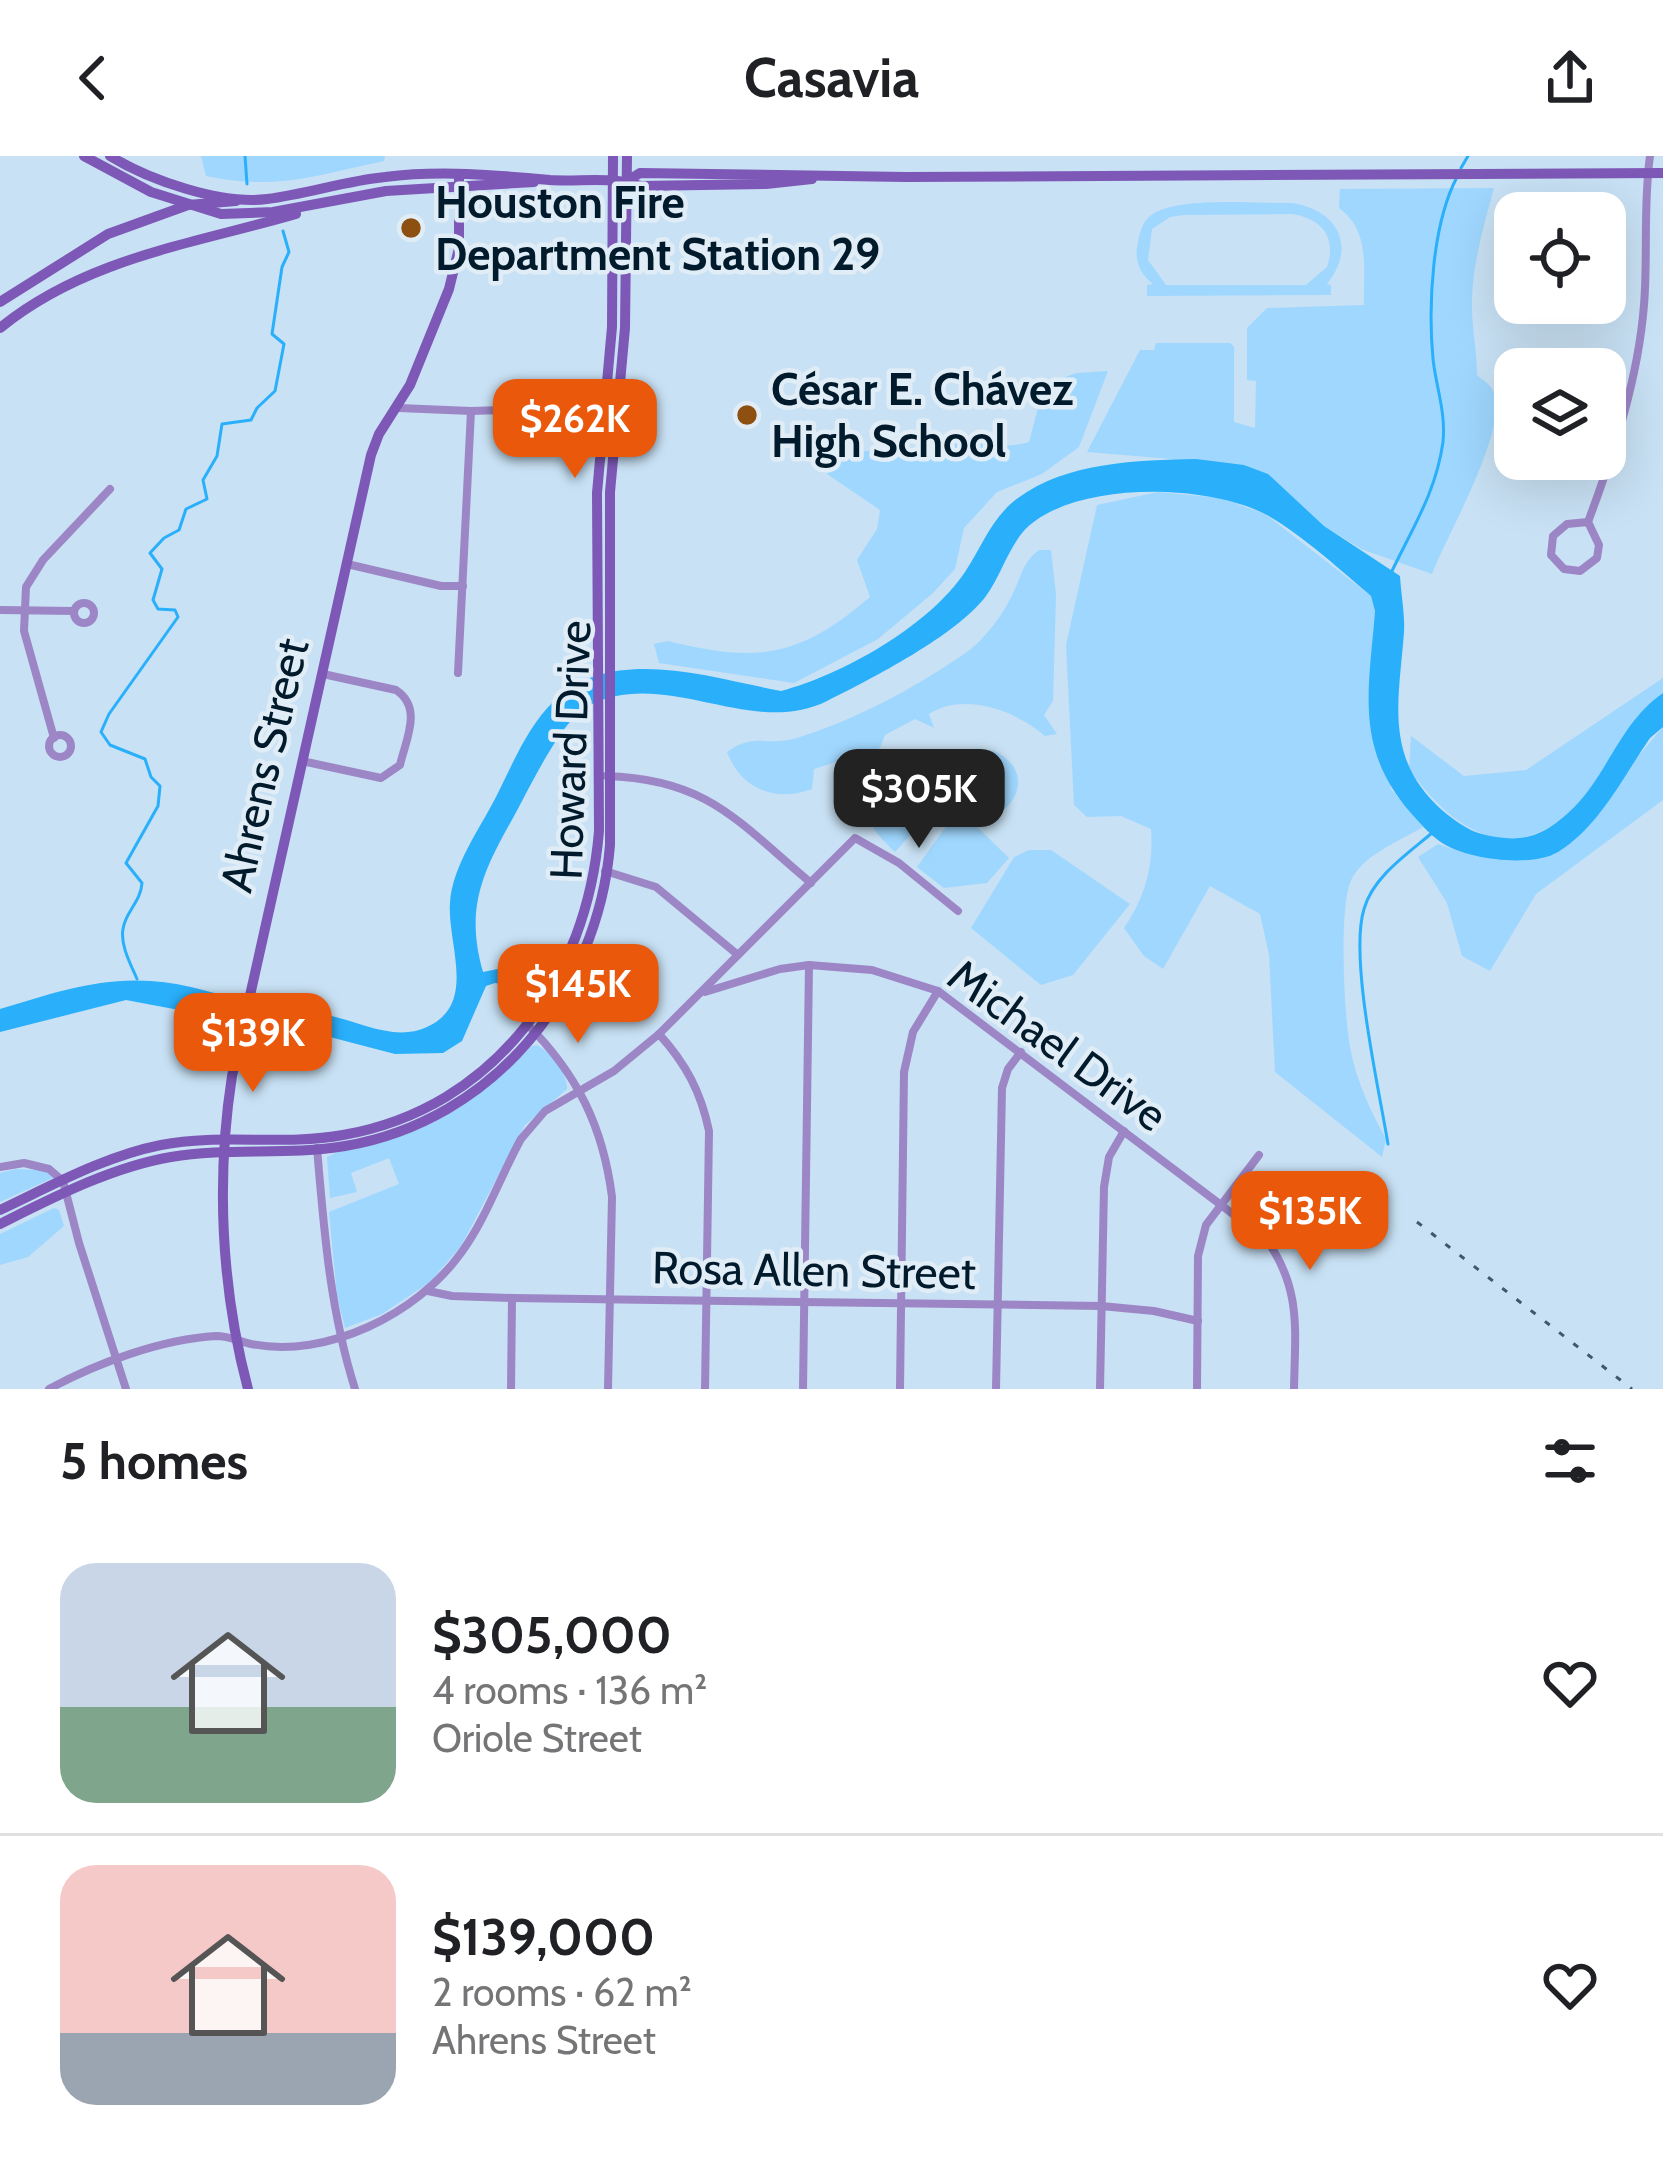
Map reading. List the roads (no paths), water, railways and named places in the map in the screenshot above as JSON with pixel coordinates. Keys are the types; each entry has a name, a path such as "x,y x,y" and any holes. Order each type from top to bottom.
{"main road":[{"path":"84,156 154,193 220,214 248,215 459,180"},
{"path":"110,156 173,185 263,200"},
{"name":"Howard Drive","path":"613,156 619,306"},
{"name":"Howard Drive","path":"0,1210 64,1188 158,1146 316,1144 391,1123 457,1096 531,1028 577,957 602,870 603,493 627,156"},
{"path":"0,302 105,236 188,205 263,200 411,175 459,180 627,181 641,186 827,177 1663,173"},
{"path":"411,175 411,189"},
{"name":"Ahrens Street","path":"248,1389 236,1336 224,1234 222,1145 253,982 370,455 398,408 449,289 459,248 459,180"},
{"path":"150,218 160,207 154,193"},
{"path":"0,328 59,288 116,263 352,197"},
{"path":"105,236 116,263"},
{"path":"14,292 25,309"},
{"name":"Howard Drive","path":"0,1224 64,1188"}],"street":[{"path":"1588,522 1567,524 1553,536 1551,555 1564,569 1580,572 1597,558 1599,544 1588,522 1616,442 1639,343 1650,156"},
{"path":"398,408 612,407"},
{"path":"458,673 471,411"},
{"path":"54,738 23,631 26,587 43,560 110,489"},
{"path":"346,563 441,586 463,586"},
{"path":"0,610 74,611"},
{"path":"302,761 381,778 392,774 400,765 412,712 406,697 396,690 321,674"},
{"path":"604,776 666,782 707,798 811,883"},
{"path":"50,1389 180,1341 236,1336 248,1344 265,1344 339,1338 390,1316 428,1292 460,1254 520,1139 545,1111 614,1071 659,1034 855,838 899,863 958,910"},
{"path":"602,870 656,887 738,955"},
{"path":"803,1389 809,965"},
{"name":"Michael Drive","path":"704,992 767,972 809,965 872,970 938,991 1266,1239 1287,1273 1295,1299 1294,1389"},
{"path":"899,1389 904,1072 913,1032 938,991"},
{"path":"531,1028 563,1062 579,1089 609,1168 608,1389"},
{"path":"659,1034 681,1059 702,1096 709,1131 705,1389"},
{"path":"996,1389 1002,1088 1021,1052"},
{"path":"1100,1389 1104,1187 1109,1157 1124,1130"},
{"path":"316,1144 327,1274 355,1389"},
{"path":"1197,1389 1198,1256 1206,1225 1259,1155"},
{"path":"0,1167 24,1163 49,1169 64,1188 126,1389"},
{"name":"Rosa Allen Street","path":"428,1292 452,1297 1101,1306 1154,1311 1198,1322"},
{"path":"511,1389 512,1298"}],"water":[{"path":"1196,459 1244,465 1268,474 1324,526 1400,576 1404,625 1398,705 1403,749 1424,791 1467,828 1507,838 1528,837 1547,829 1581,800 1635,720 1663,693 1663,727 1650,738 1598,815 1558,852 1507,860 1455,849 1432,835 1410,812 1380,764 1369,717 1375,611 1371,596 1289,529 1239,504 1180,493 1085,499 1058,508 1027,528 986,596 955,626 827,701 768,712 647,694 618,696 578,714 556,740 493,856 476,910 483,972 512,966 526,978 519,987 486,986 462,1041 443,1053 395,1054 230,1011 179,1010 126,1000 0,1032 0,1009 74,988 131,980 187,986 276,1010 321,1014 388,1031 427,1027 443,1017 456,988 450,903 456,875 522,745 554,701 578,684 633,669 694,673 781,691 805,684 857,661 930,611 965,572 1001,514 1037,486 1104,465"}],"waterway":[{"path":"245,156 247,184"},
{"path":"1461,168 1468,156"},
{"path":"1392,571 1429,493 1443,442 1433,359 1432,290 1442,218 1457,177"},
{"path":"137,979 122,935 142,883 126,863 158,806 160,786 145,759 110,745 101,732 178,617 175,610 158,609 153,600 162,569 150,553 179,530 186,509 207,499 203,480 217,456 222,424 251,420 275,391 284,344 272,334 282,267 289,252 283,231"},
{"path":"1388,1144 1367,1024 1360,931 1375,887 1432,833"}],"railway":[{"path":"1417,1222 1632,1389"}],"place":[{"name":"Houston Fire Department Station 29","path":"411,228"},
{"name":"César E. Chávez High School","path":"747,415"}]}
